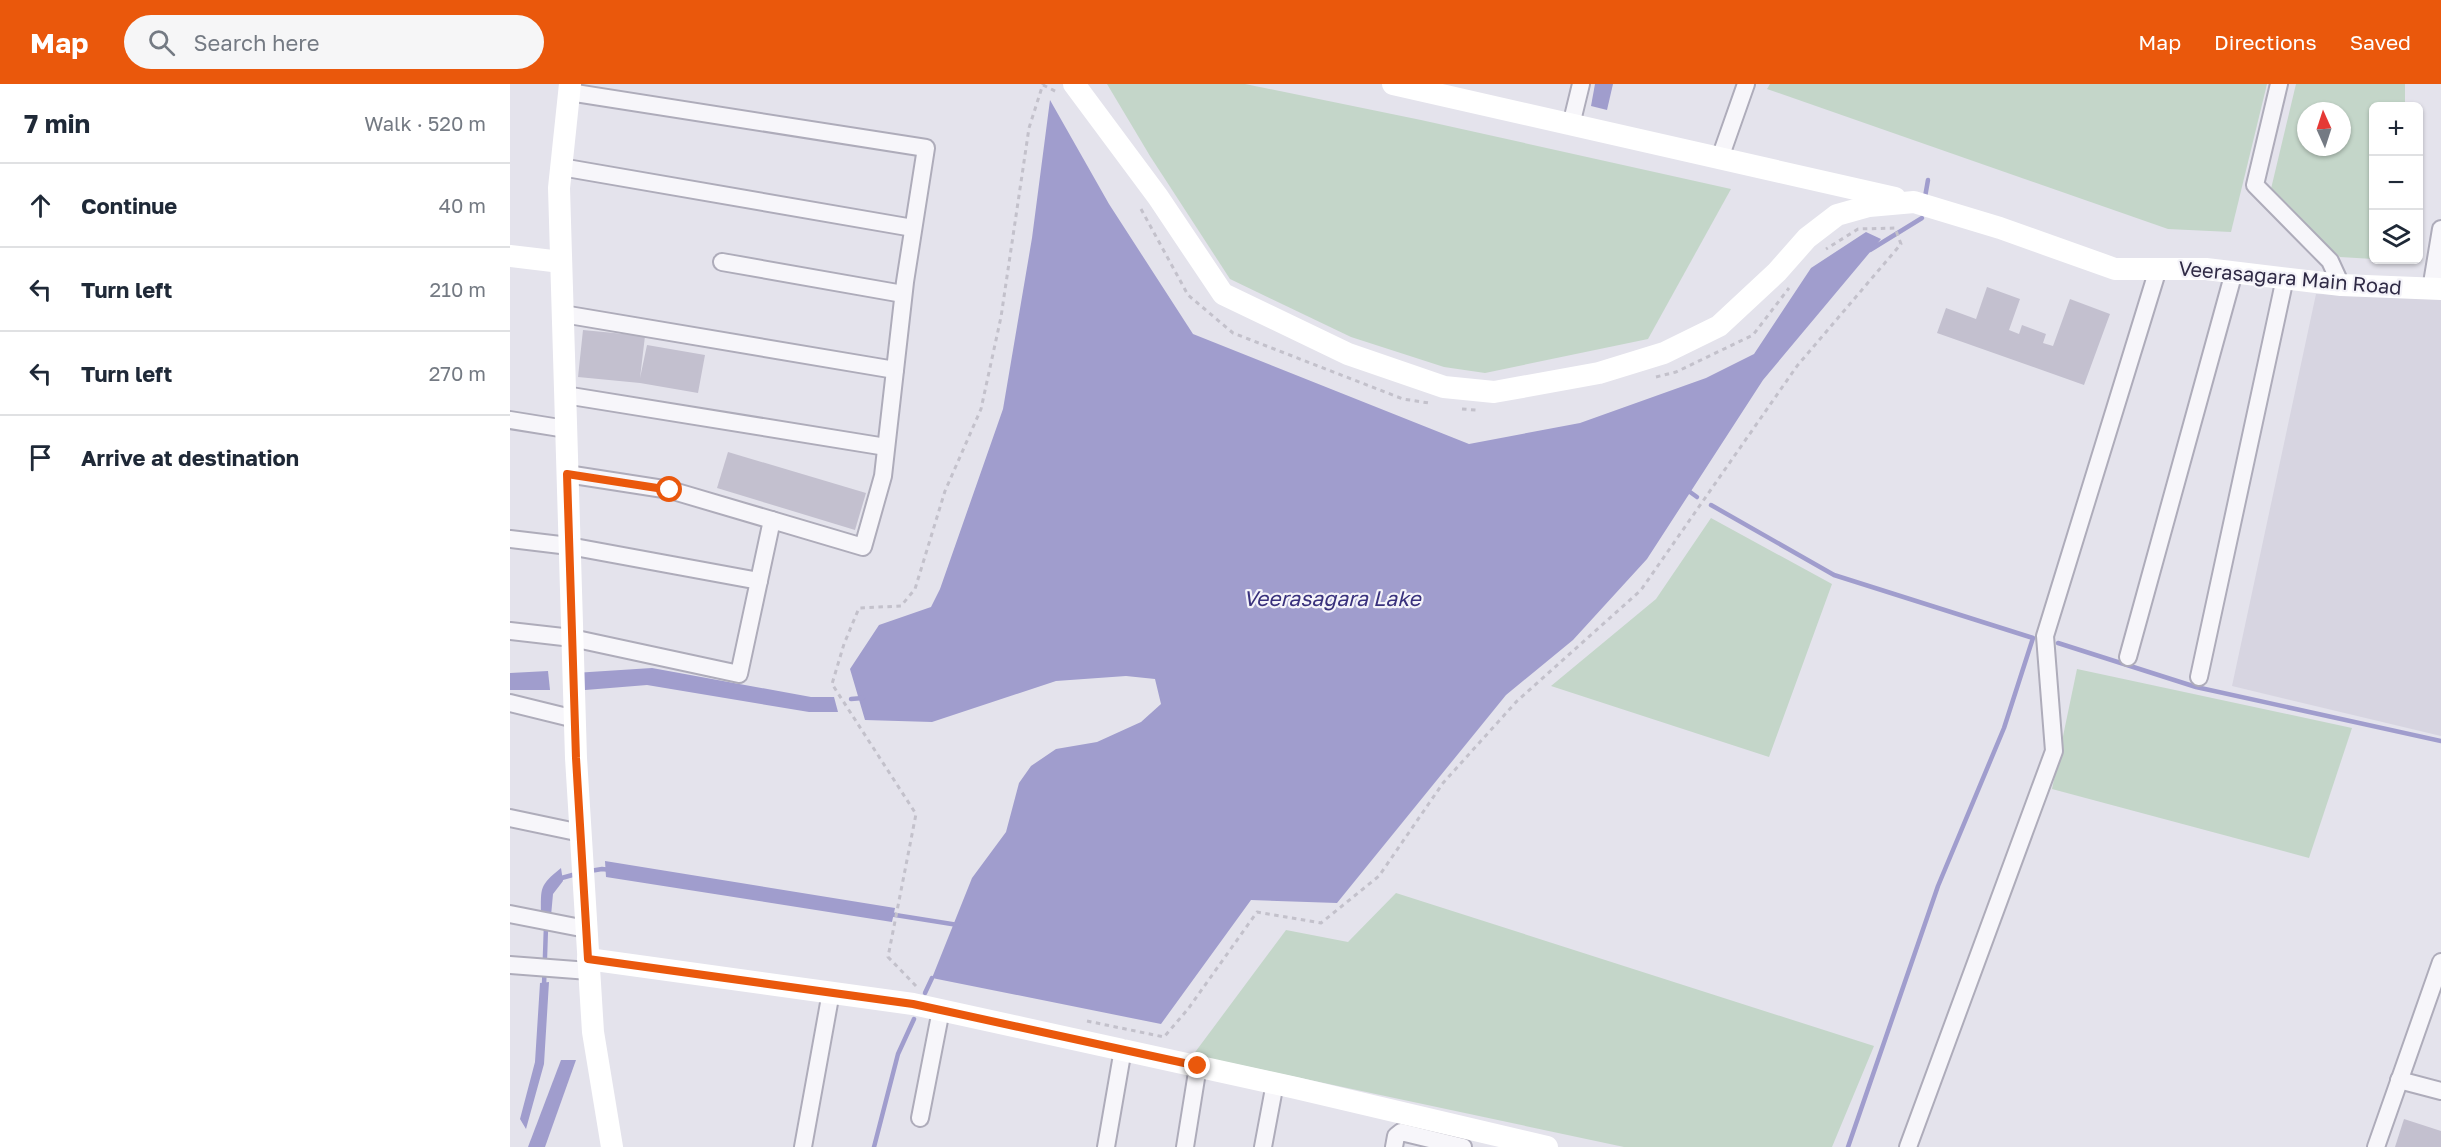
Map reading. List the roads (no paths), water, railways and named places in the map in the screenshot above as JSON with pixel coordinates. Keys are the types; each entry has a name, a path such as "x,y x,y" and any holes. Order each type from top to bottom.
{"street":[{"path":"1393,84 1443,90 1571,125 1914,202"},
{"path":"1571,125 1581,84"},
{"path":"1720,158 1746,84"},
{"path":"2279,84 2254,185 2330,261 2341,285"},
{"path":"567,474 670,490 863,547 883,476 903,294 926,148 569,88 559,188 567,474 570,546 572,638 580,833 591,1005 625,1147"},
{"name":"Veerasagara Main Road","path":"1066,89 1158,197 1223,294 1348,354 1444,387 1494,392 1599,373 1664,353 1719,326 1777,272 1807,238 1837,215 1869,206 1914,202 2000,228 2115,269 2206,269 2341,285 2436,289"},
{"path":"561,167 913,228"},
{"path":"2436,289 2441,229"},
{"path":"510,256 561,262"},
{"path":"722,262 903,294"},
{"path":"1908,1147 2054,751 2045,636 2158,269"},
{"path":"2128,657 2234,272"},
{"path":"2199,678 2285,278"},
{"path":"563,314 895,370"},
{"path":"565,395 886,447"},
{"path":"510,420 566,429"},
{"path":"510,631 572,638 739,674 772,520"},
{"path":"510,540 570,546 759,581"},
{"path":"510,703 575,719"},
{"path":"510,818 580,833"},
{"path":"510,914 586,929"},
{"path":"2376,1147 2441,962"},
{"path":"510,965 588,965 831,992 941,1010 1275,1083 1547,1147"},
{"path":"803,1147 831,992"},
{"path":"920,1118 941,1010"},
{"path":"599,1031 612,1147"},
{"path":"1106,1147 1123,1049"},
{"path":"1185,1147 1198,1066"},
{"path":"2399,1080 2441,1091"},
{"path":"1263,1147 1275,1083"},
{"path":"1394,1147 1396,1136 1401,1132 1463,1147"}],"water":[{"path":"1595,84 1613,84 1607,110 1591,106"},
{"name":"Veerasagara Lake","path":"1050,100 1109,204 1193,334 1469,444 1580,423 1706,378 1754,354 1811,268 1866,232 1881,239 1763,380 1647,559 1573,640 1506,695 1337,903 1251,900 1161,1024 932,978 972,878 1006,832 1019,783 1031,766 1056,749 1097,742 1141,722 1161,704 1155,679 1126,676 1056,681 932,722 865,720 850,669 879,625 931,607 940,589 1003,409 1032,238"},
{"path":"652,668 811,697 834,697 838,712 809,712 647,685 573,691 574,673"},
{"path":"548,671 550,690 510,690 510,673"},
{"path":"605,861 895,908 892,922 606,877"},
{"path":"561,868 563,881 553,894 551,916 541,915 541,898 545,883"},
{"path":"549,982 544,1064 526,1129 520,1119 535,1062 540,983"},
{"path":"561,1060 576,1060 545,1147 528,1147"}],"waterway":[{"path":"1925,197 1928,180"},
{"path":"1870,250 1922,218"},
{"path":"1690,492 1697,497"},
{"path":"1711,505 1834,575 2033,638 2004,728 1938,886 1848,1147"},
{"path":"2058,643 2196,687 2441,741"},
{"path":"851,699 863,698"},
{"path":"590,871 611,870"},
{"path":"558,879 576,874"},
{"path":"889,914 958,925"},
{"path":"544,986 546,926"},
{"path":"925,993 932,978"},
{"path":"874,1147 898,1054 914,1019"}]}
